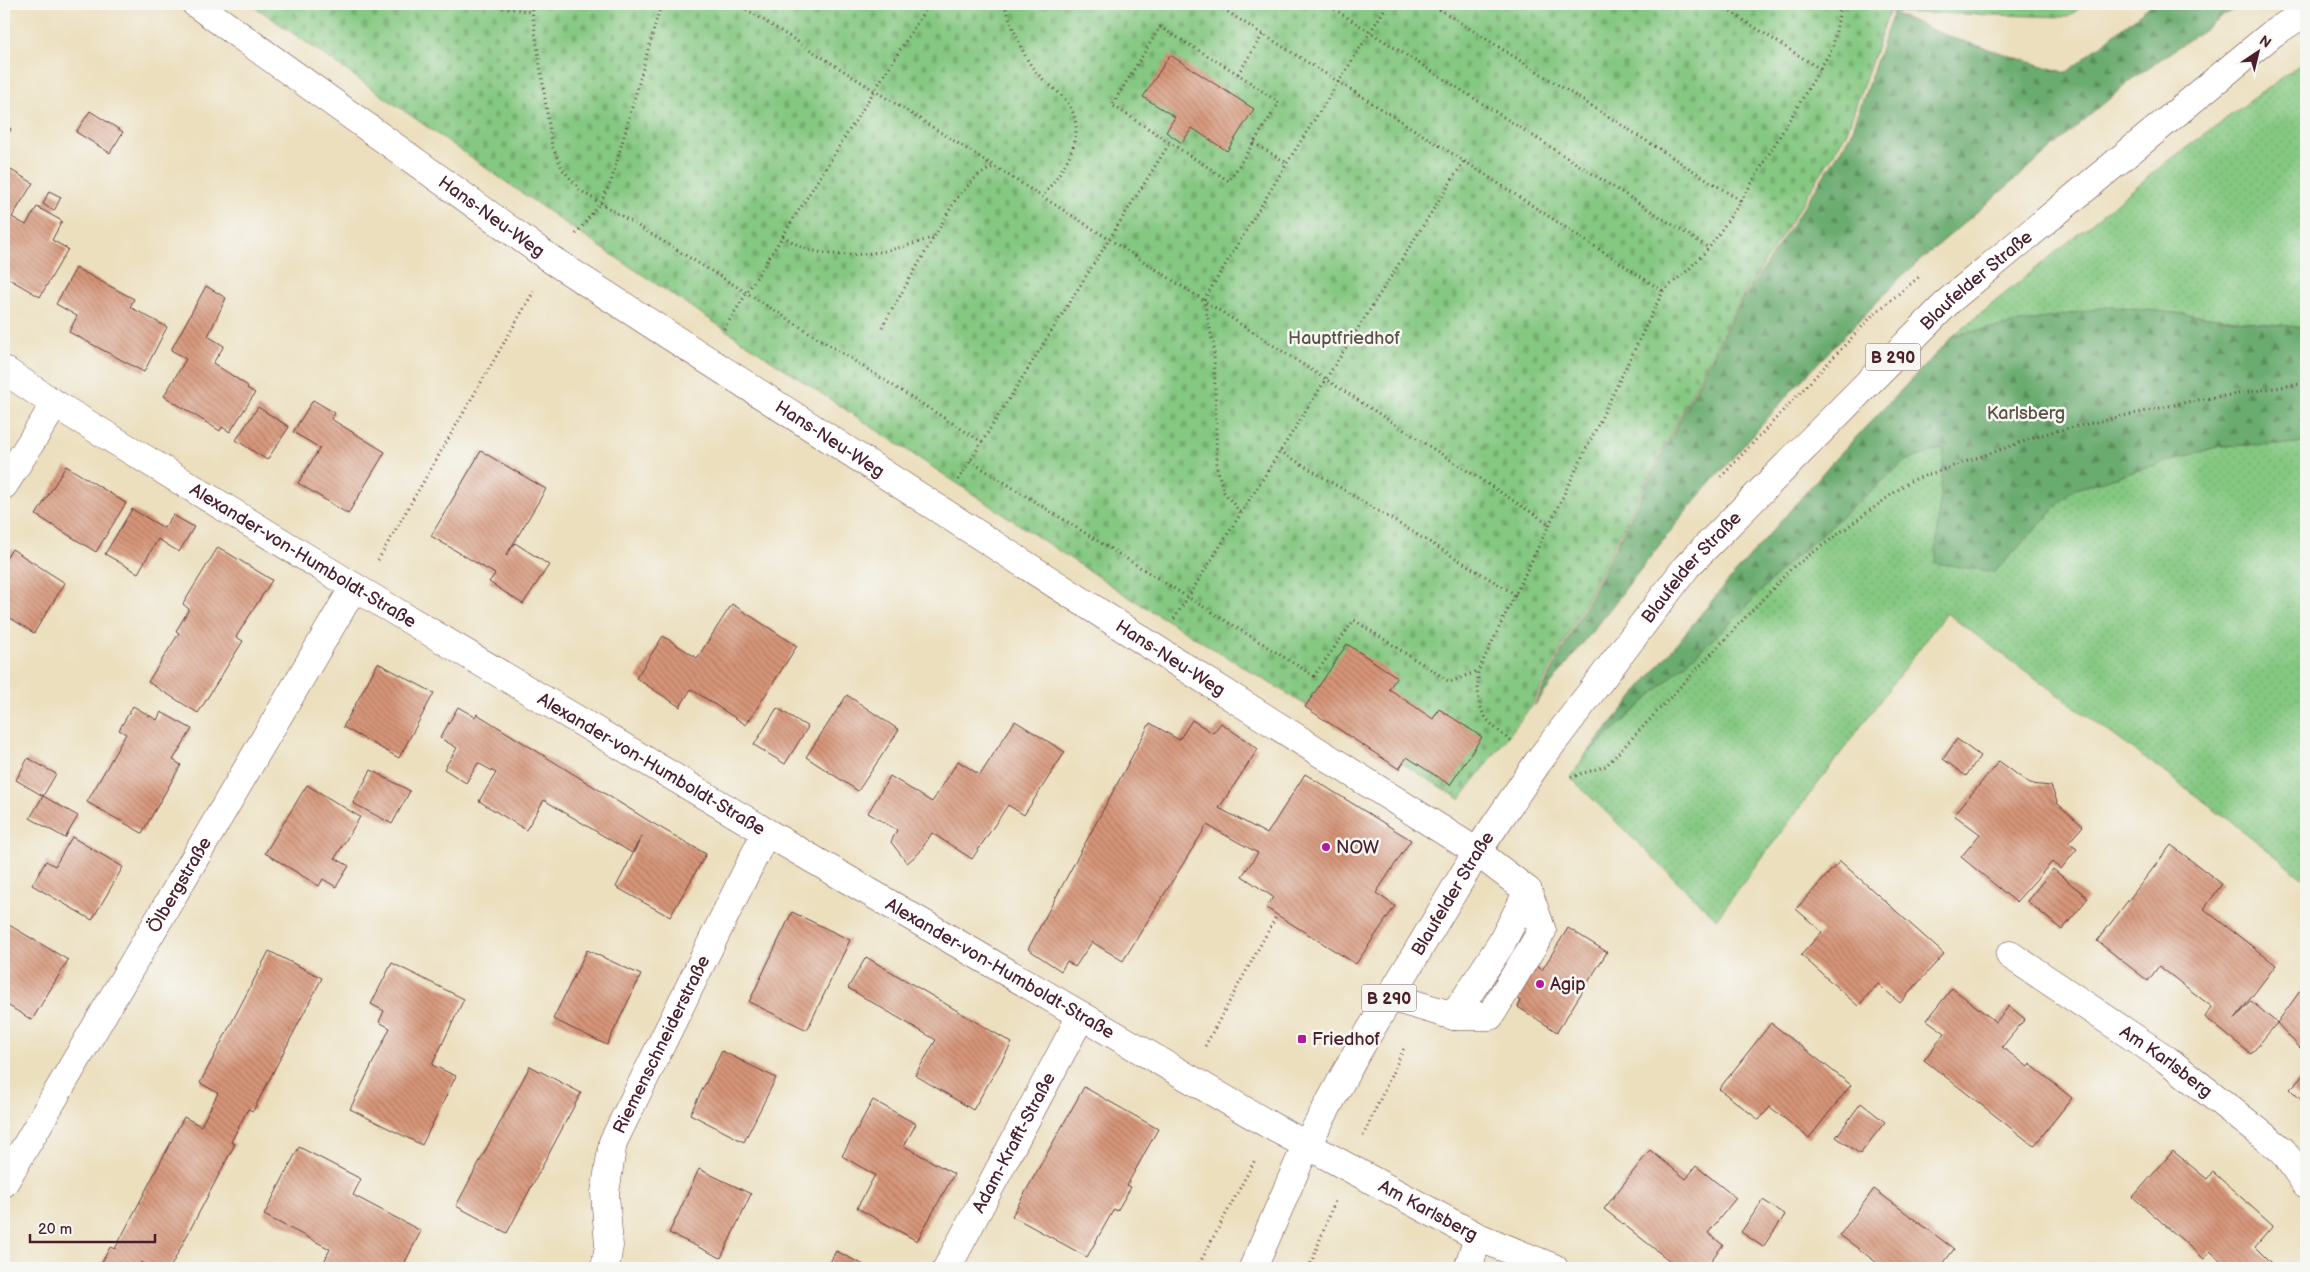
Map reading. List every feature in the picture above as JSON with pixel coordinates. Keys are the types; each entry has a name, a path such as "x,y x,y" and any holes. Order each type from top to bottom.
{"street":[{"name":"Hans-Neu-Weg","path":"196,4 552,260 1156,649 1477,852 1528,891 1501,944 1454,1016 1390,997"},
{"name":"Blaufelder Straße","path":"1254,1268 1306,1146 1390,997 1477,852 1538,762 1687,566 1950,299 2272,34 2306,12"},
{"name":"Alexander-von-Humboldt-Straße","path":"4,370 55,404 357,589 766,832 1306,1146"},
{"path":"4,485 55,404"},
{"name":"Ölbergstraße","path":"4,1183 357,589"},
{"name":"Riemenschneiderstraße","path":"604,1268 610,1246 605,1193 613,1142 766,832"},
{"name":"Am Karlsberg","path":"2010,954 2166,1059 2283,1151 2306,1184"},
{"name":"Adam-Krafft-Straße","path":"947,1268 1081,1016"},
{"name":"Am Karlsberg","path":"1306,1146 1478,1237 1554,1268"},
{"path":"1468,1268 1478,1237"}],"path":[{"path":"483,4 532,12"},
{"path":"531,4 552,146 563,170 580,190 602,202 982,442"},
{"path":"357,589 552,260 602,202 611,182 661,4"},
{"path":"738,4 1042,196 1551,525"},
{"path":"705,359 929,4"},
{"path":"1004,4 1025,54 1036,73 1068,104 1074,122 1075,142 1067,163 1042,196"},
{"path":"1215,4 1464,161 1663,291"},
{"path":"1326,4 1709,248"},
{"path":"1240,512 1224,492 1217,469 1214,348 1204,300 1287,163 1388,4"},
{"path":"1431,4 1741,200"},
{"path":"1718,4 1820,69"},
{"path":"1841,4 1833,47 1741,200 1709,248 1688,270 1663,291 1478,672 1477,700 1490,725 1538,762 1573,778 1606,766 1792,568 1910,481 2051,432 2192,401 2306,383"},
{"path":"1160,27 1238,74 1279,103 1229,181 1169,144 1112,105 1160,27"},
{"path":"1238,74 1263,34"},
{"path":"1254,143 1287,163"},
{"path":"939,509 1169,144"},
{"path":"1156,649 1240,512 1464,161"},
{"path":"882,328 956,199 976,176 995,166"},
{"path":"783,236 804,248 822,253 865,253 897,250 934,237"},
{"path":"1280,451 1516,595"},
{"path":"970,461 1314,676 1354,620 1450,682 1478,672"},
{"path":"1573,778 1579,770"},
{"path":"1188,1078 1277,914"}],"green space":[{"name":"Hauptfriedhof","path":"251,4 2085,4 2068,17 1889,12 1846,134 1734,311 1532,705 1460,799 1124,594 578,232"},
{"path":"2152,4 2241,4 2136,76 1902,276 1793,389 1683,515 1534,706 1735,312 1851,134 1893,13 1953,38 2066,73"},
{"path":"2306,60 2306,328 2113,306 1954,335 2164,164"},
{"name":"Karlsberg","path":"2112,306 2306,328 2306,443 2220,446 2072,490 1995,572 1935,563 1944,448 1905,461 1784,567 1731,622 1583,758 1719,592 1833,461 1954,335"},
{"path":"2306,443 2306,880 2224,816 1946,613 1716,919 1571,778 1583,758 1731,622 1784,567 1905,461 1944,448 1995,572 2072,490 2220,446"}],"building":[{"path":"1170,55 1254,109 1227,151 1192,128 1182,143 1166,132 1175,117 1143,97"},
{"path":"90,111 123,132 110,153 76,132"},
{"path":"4,125 11,129 4,142"},
{"path":"4,166 33,183 12,217 26,225 37,207 62,221 52,240 68,249 40,297 4,276 4,232 11,219 4,215"},
{"path":"49,191 61,197 54,211 43,204"},
{"path":"76,268 134,299 130,307 167,327 144,372 69,332 77,316 56,304"},
{"path":"206,286 226,298 208,336 224,346 213,363 248,386 247,388 255,393 230,432 222,427 220,431 164,396 186,359 171,350"},
{"path":"313,400 335,413 331,419 385,452 348,514 298,483 320,448 293,432"},
{"path":"258,407 289,427 267,460 236,440"},
{"path":"481,451 546,489 506,556 515,543 549,565 523,604 489,582 495,574 431,536"},
{"path":"66,466 126,503 96,552 36,515"},
{"path":"132,509 164,528 173,515 194,527 179,552 158,539 138,573 105,554"},
{"path":"218,547 272,580 236,637 243,641 198,713 148,682 179,633 176,631 189,609 183,604"},
{"path":"12,549 65,583 34,633 4,614 4,562"},
{"path":"732,604 797,646 746,725 691,689 680,707 636,678 663,636 697,658"},
{"path":"1347,644 1397,677 1389,689 1433,719 1439,709 1482,737 1450,785 1407,757 1399,769 1305,707"},
{"path":"378,663 434,693 399,758 343,727"},
{"path":"847,695 899,730 858,791 806,757"},
{"path":"133,706 157,720 161,712 192,729 173,760 181,765 142,833 87,802 126,734 119,730"},
{"path":"458,707 475,717 477,714 649,821 706,854 670,917 616,887 642,836 632,853 544,800 526,830 479,801 496,773 478,763 466,783 444,769 457,748 440,738"},
{"path":"777,708 808,727 785,764 754,745"},
{"name":"NOW","path":"1192,720 1213,733 1221,723 1258,749 1219,808 1267,834 1305,774 1411,840 1376,893 1395,906 1356,964 1266,908 1273,897 1242,876 1258,853 1207,825 1123,961 1092,942 1075,967 1067,961 1061,971 1028,949 1150,723 1179,740"},
{"path":"1015,721 1065,752 1024,815 1008,805 972,859 932,833 919,853 907,863 891,842 897,830 868,813 890,776 932,802 958,761 980,775"},
{"path":"1957,739 1980,756 1966,776 1943,759"},
{"path":"28,758 56,774 43,796 16,780"},
{"path":"1999,761 2030,784 2051,786 2058,804 2083,826 2068,843 2077,849 2061,869 2052,862 2016,902 1961,857 1980,834 1954,815"},
{"path":"371,770 410,791 392,824 353,803"},
{"path":"307,785 360,817 335,858 349,866 336,887 323,879 319,886 265,853"},
{"path":"43,796 78,816 65,838 30,818"},
{"path":"72,837 123,867 92,920 32,885 46,861 55,866"},
{"path":"2171,845 2222,884 2204,909 2276,965 2234,1020 2251,1001 2277,1023 2251,1054 2205,1017 2212,1007 2159,966 2148,981 2097,941"},
{"path":"1840,861 1944,954 1900,1003 1878,984 1858,1006 1801,955 1822,932 1796,909"},
{"path":"2053,869 2088,898 2062,930 2027,901"},
{"path":"792,912 850,940 807,1030 749,1002"},
{"path":"4,922 68,960 32,1020 4,1003"},
{"name":"Agip","path":"1568,928 1607,952 1557,1032 1518,1007 1521,1001 1481,976 1501,944 1542,970"},
{"path":"587,950 641,975 607,1045 553,1019"},
{"path":"269,951 322,978 253,1111 248,1109 231,1142 235,1144 170,1268 151,1268 141,1262 138,1268 99,1268 110,1247 115,1249 184,1117 201,1126 218,1093 200,1083"},
{"path":"866,957 1012,1043 973,1110 915,1075 936,1040 848,988"},
{"path":"392,963 464,999 432,1065 456,1076 422,1145 350,1109 390,1028 379,1022 384,1011 371,1004"},
{"path":"1952,988 1996,1022 2009,1006 2025,1019 2002,1047 2028,1067 2030,1064 2072,1098 2034,1146 1924,1060 1945,1033 1927,1020"},
{"path":"2300,991 2306,997 2306,1042 2300,1048 2277,1023"},
{"path":"1771,1023 1851,1085 1809,1138 1770,1107 1759,1120 1719,1089"},
{"path":"722,1051 776,1078 744,1142 690,1114"},
{"path":"4,1062 10,1065 4,1075"},
{"path":"530,1066 581,1093 507,1233 456,1206"},
{"path":"2306,1073 2306,1105 2290,1089"},
{"path":"1084,1087 1158,1129 1127,1185 1131,1187 1117,1211 1114,1209 1087,1257 1012,1216"},
{"path":"873,1100 916,1124 904,1146 954,1174 917,1241 857,1208 875,1175 842,1156"},
{"path":"1861,1103 1885,1122 1860,1154 1836,1137"},
{"path":"299,1147 361,1179 353,1195 421,1231 402,1268 336,1268 324,1262 330,1249 264,1215"},
{"path":"1650,1150 1686,1179 1696,1166 1736,1198 1708,1233 1723,1245 1705,1268 1679,1268 1604,1209"},
{"path":"2173,1151 2207,1179 2213,1172 2273,1226 2255,1247 2276,1268 2229,1268 2210,1251 2204,1259 2133,1197"},
{"path":"699,1169 751,1194 721,1258 669,1233"},
{"path":"1874,1189 1954,1249 1940,1268 1884,1268 1840,1235"},
{"path":"1763,1200 1785,1215 1763,1247 1741,1232"},
{"path":"836,1251 870,1268 827,1268"},
{"path":"477,1263 488,1268 474,1268"}],"place":[{"name":"NOW","path":"1326,847"},
{"name":"Agip","path":"1540,984"},
{"name":"Friedhof","path":"1302,1039"}]}
